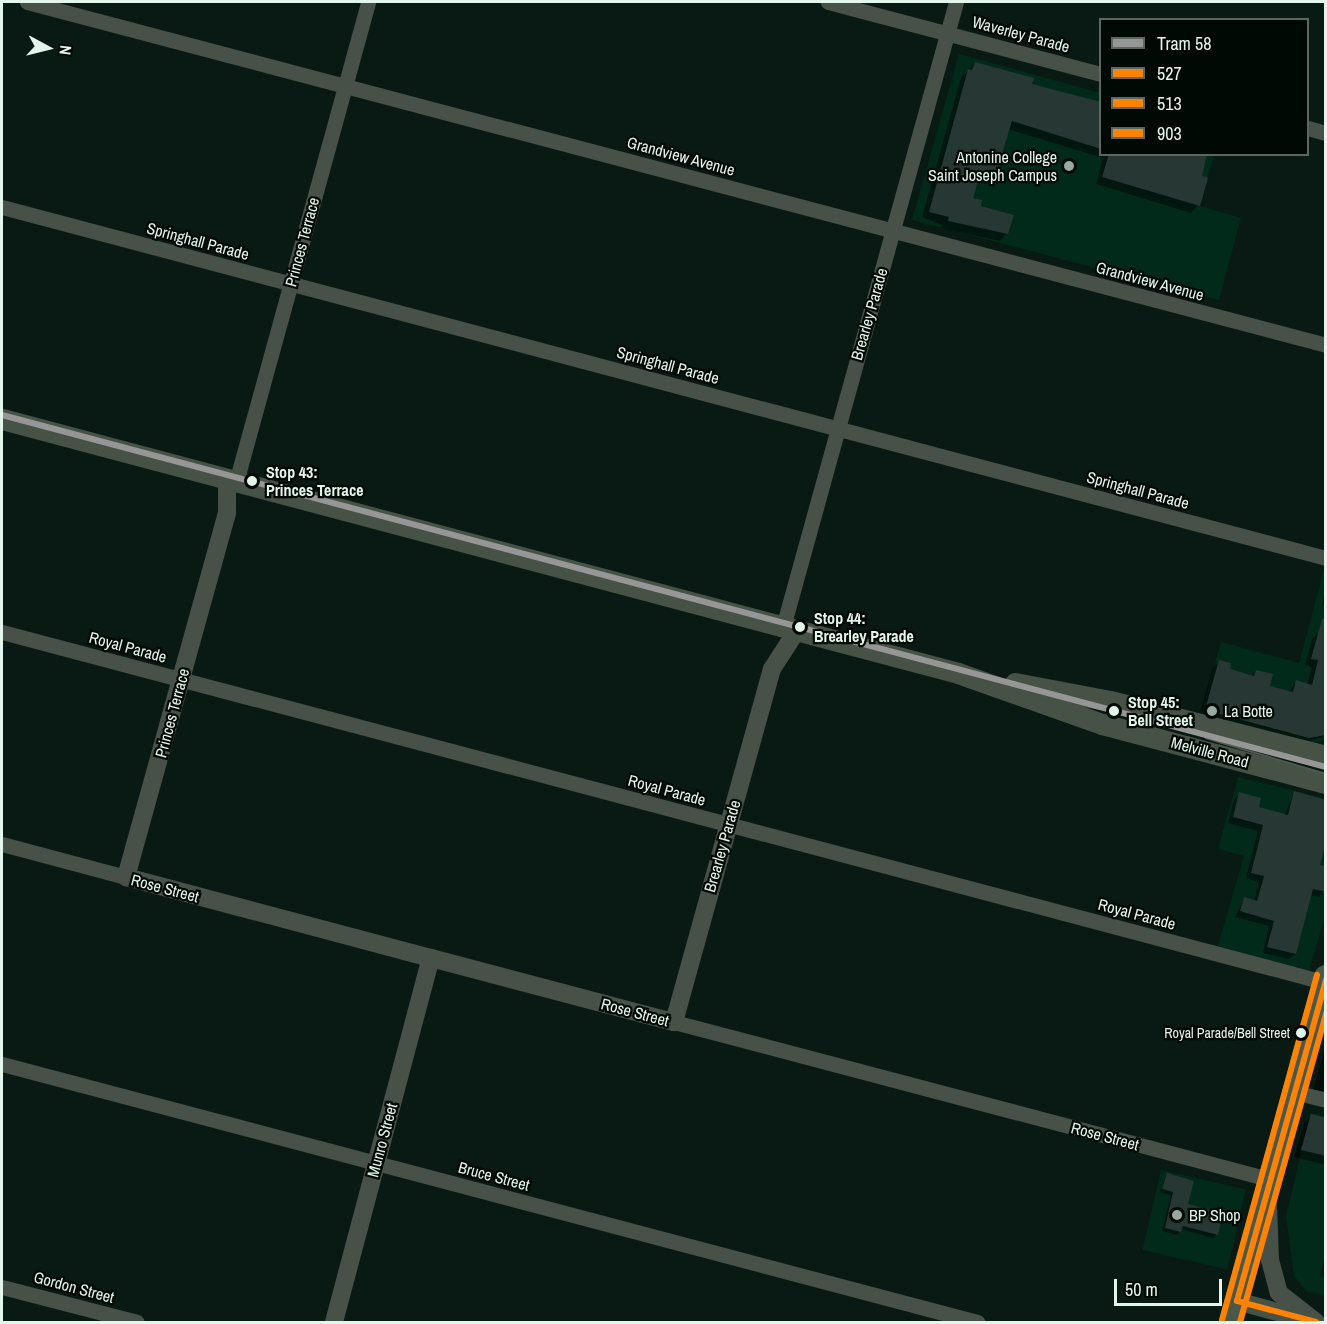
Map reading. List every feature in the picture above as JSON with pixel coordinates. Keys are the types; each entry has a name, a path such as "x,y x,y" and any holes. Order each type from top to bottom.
{"highway":[{"path":"1234,1312 1325,980"}],"main road":[{"name":"Melville Road","path":"2,419 958,673 1110,701 1320,752"},
{"name":"Melville Road","path":"958,673 1084,719 1326,783"}],"street":[{"name":"Grandview Avenue","path":"27,2 1326,345"},
{"name":"Princes Terrace","path":"126,877 368,2"},
{"name":"Waverley Parade","path":"828,2 1099,73"},
{"name":"Brearley Parade","path":"674,1022 956,2"},
{"path":"1309,128 1326,133"},
{"name":"Springhall Parade","path":"2,207 1326,558"},
{"name":"Brearley Parade","path":"772,669 774,645 783,627"},
{"name":"Royal Parade","path":"2,632 728,825 1325,980"},
{"name":"Rose Street","path":"2,844 1269,1179"},
{"name":"Munro Street","path":"334,1323 431,958"},
{"name":"Bruce Street","path":"2,1065 977,1323"},
{"path":"1294,1092 1326,1100"},
{"path":"1269,1179 1274,1280 1290,1305 1316,1323"},
{"name":"Gordon Street","path":"2,1287 137,1323"},
{"path":"1234,1312 1316,1323"}],"shaded area":[{"name":"Antonine College Saint Joseph Campus","path":"959,54 1099,93 1099,156 1214,156 1200,206 1241,218 1219,300 912,220"},
{"path":"1324,570 1325,740 1315,743 1201,715 1221,642 1299,663"},
{"path":"1238,777 1325,798 1325,916 1305,985 1214,959 1244,856 1218,849"},
{"path":"1310,1113 1325,1116 1325,1296 1306,1291 1294,1276 1286,1217"},
{"path":"1161,1170 1246,1190 1227,1269 1143,1250"}],"building":[{"path":"975,62 1034,78 1032,84 1099,101 1099,148 1012,121 995,177 980,173 973,198 982,200 981,206 1014,215 1008,234 948,221 949,217 929,212 968,69 972,70"},
{"path":"1108,156 1207,156 1202,176 1208,178 1200,206 1102,177"},
{"path":"1322,619 1326,619 1326,735 1309,738 1205,710 1219,660 1231,663 1230,669 1254,676 1256,670 1273,674 1270,686 1293,692 1296,680 1312,685 1318,660 1311,659"},
{"path":"1294,791 1326,800 1326,842 1320,865 1326,866 1326,892 1313,889 1296,954 1267,947 1274,921 1240,911 1244,897 1257,901 1264,876 1251,873 1263,825 1233,817 1239,792 1261,798 1259,807 1288,815"},
{"path":"1311,1114 1326,1118 1326,1156 1301,1150"},
{"path":"1167,1173 1194,1181 1188,1204 1223,1213 1218,1235 1183,1226 1181,1232 1165,1228 1173,1192 1162,1189"}],"tram line":[{"name":"58","path":"2,415 1326,767"},
{"path":"1206,738 1326,774"}],"transit line":[{"name":"903","path":"1222,1320 1317,975"},
{"name":"527","path":"1316,1322 1237,1301 1326,979"},
{"name":"513","path":"1240,1322 1326,1013"}],"place":[{"name":"Antonine College Saint Joseph Campus","path":"1069,166"},
{"name":"Stop 43: Princes Terrace","path":"252,481"},
{"name":"Stop 44: Brearley Parade","path":"800,627"},
{"name":"Stop 45: Bell Street","path":"1114,711"},
{"name":"La Botte","path":"1212,711"},
{"name":"Royal Parade/Bell Street","path":"1301,1033"},
{"name":"BP Shop","path":"1177,1215"}]}
